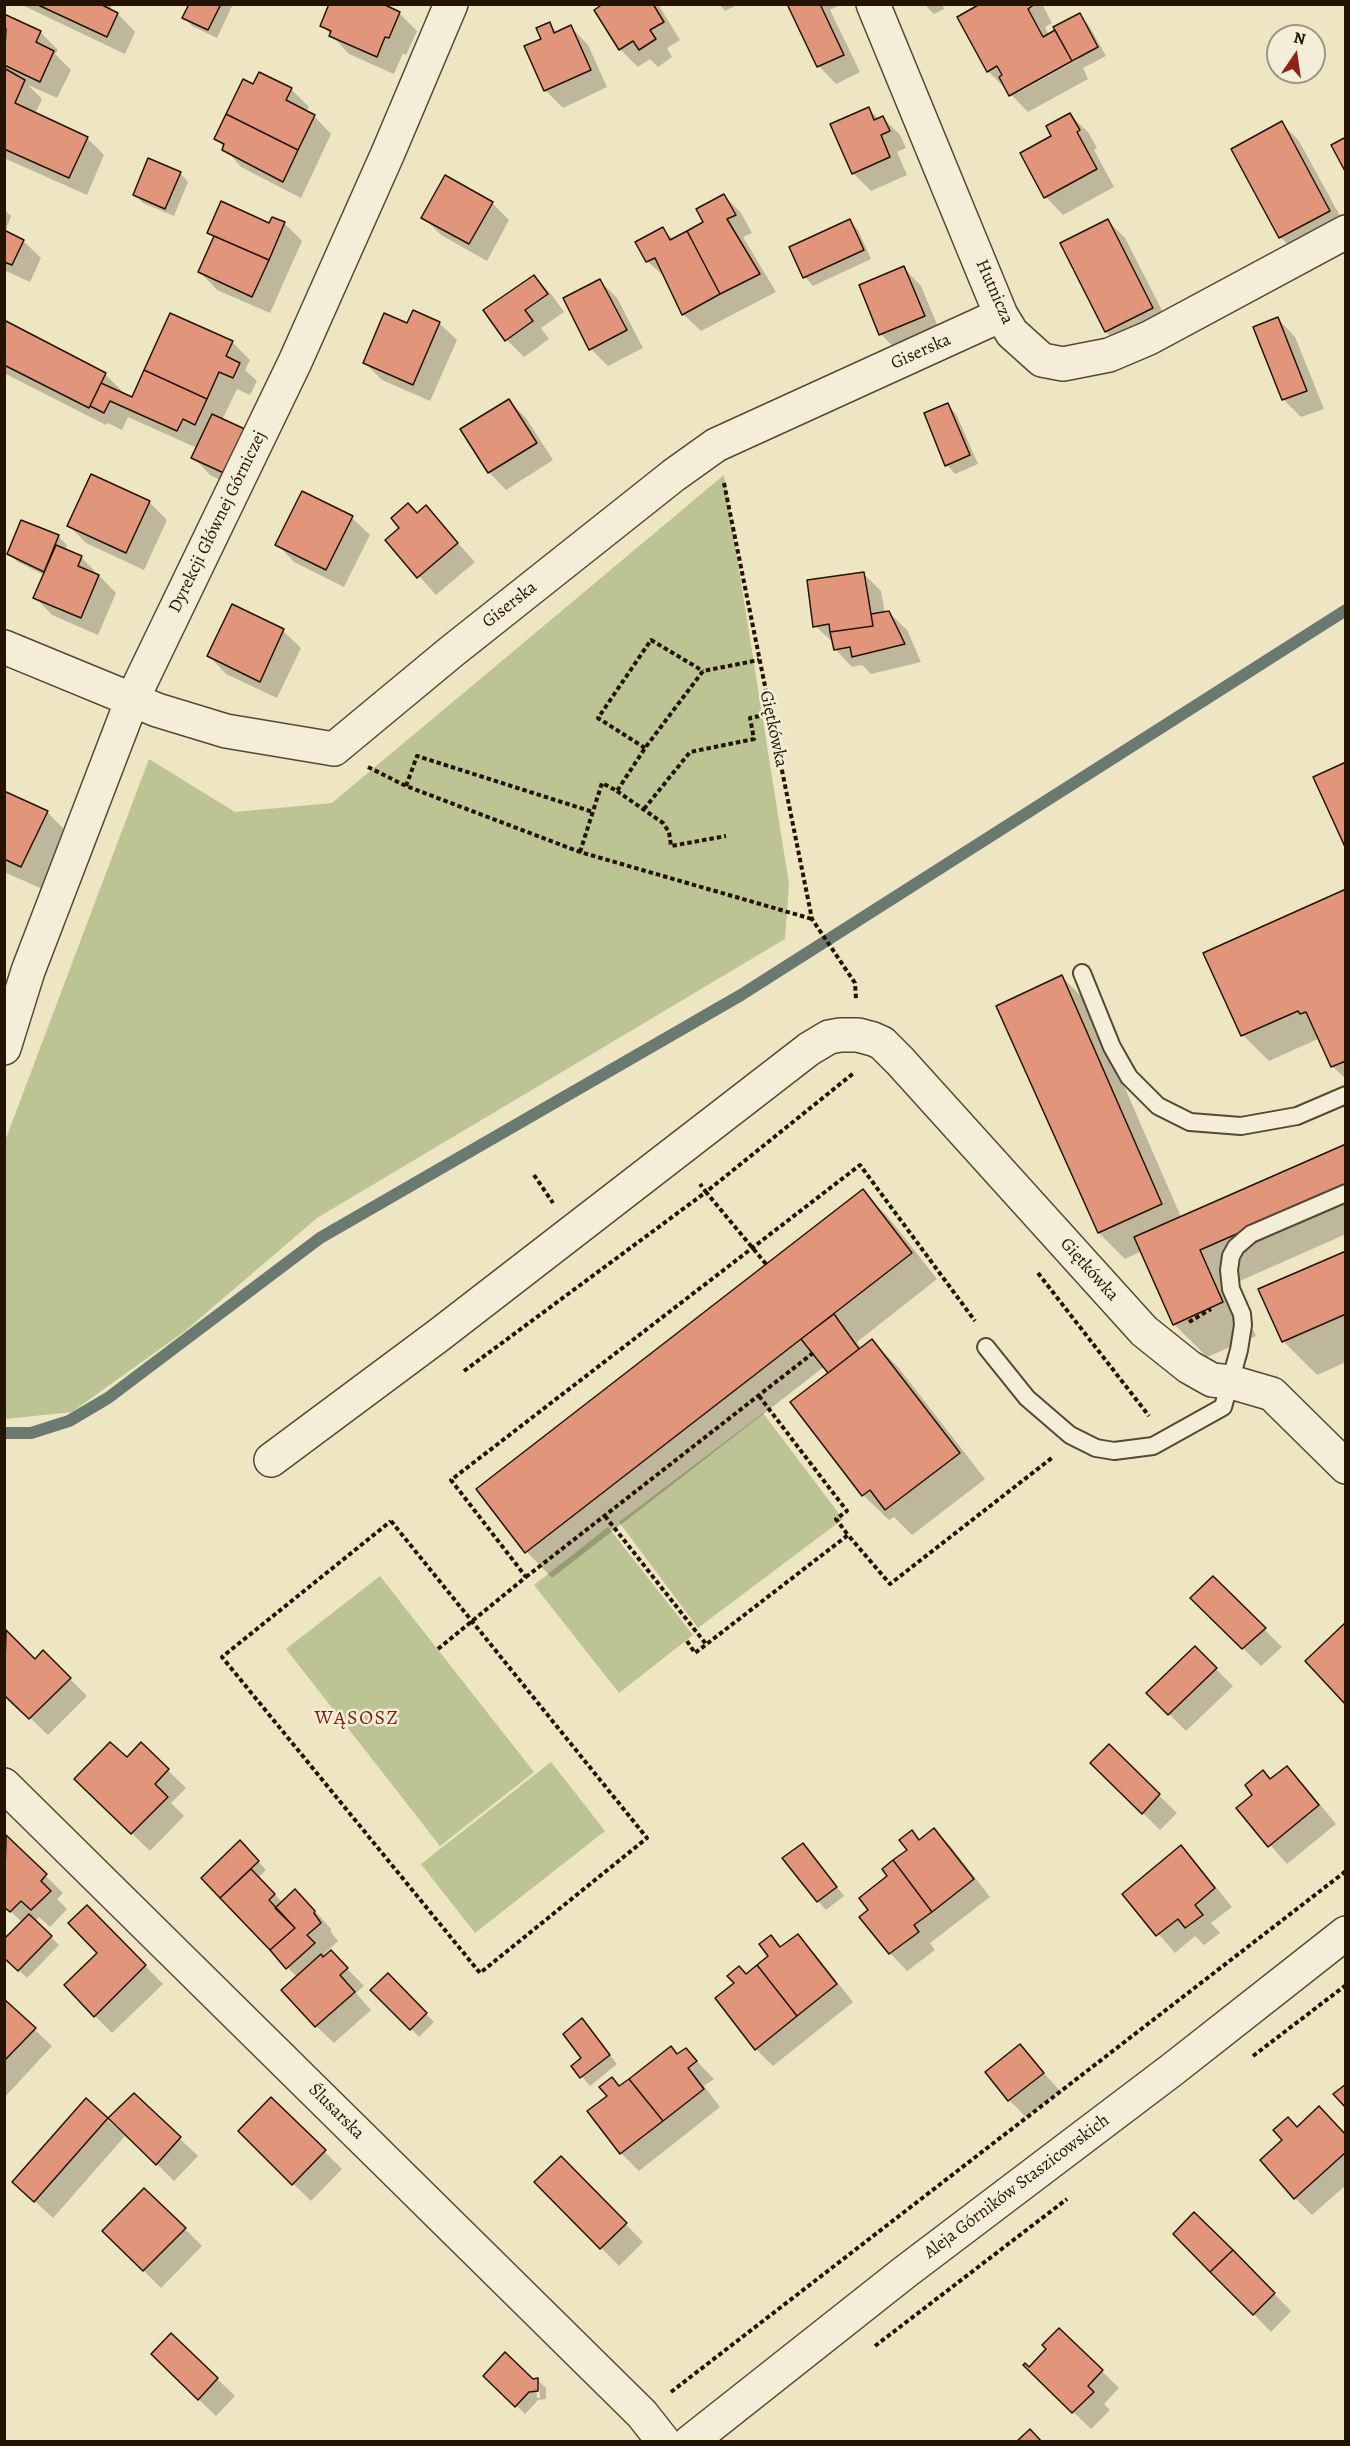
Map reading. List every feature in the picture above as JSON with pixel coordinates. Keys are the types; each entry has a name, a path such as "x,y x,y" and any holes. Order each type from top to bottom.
{"street":[{"name":"Dyrekcji Głównej Górniczej","path":"4,1048 28,970 132,700 295,362 451,4"},
{"name":"Hutnicza","path":"873,4 1001,315 1012,333 1042,360 1063,364 1081,363 1109,355 1149,338 1346,232"},
{"name":"Giserska","path":"334,749 469,637 674,475 716,445 1001,315"},
{"path":"4,647 132,700 226,731 334,749"},
{"path":"271,1460 439,1335 809,1049 829,1037 858,1036"},
{"name":"Giętkówka","path":"858,1036 882,1043 900,1061 1144,1331 1189,1367 1212,1380 1231,1382 1272,1394 1346,1467"},
{"name":"Ślusarska","path":"4,1785 642,2414 664,2442"},
{"name":"Aleja Górników Staszicowskich","path":"690,2442 904,2272 1173,2069 1346,1933"}],"lane":[{"path":"1082,973 1112,1047 1129,1077 1158,1106 1190,1122 1240,1126 1297,1116 1346,1095"},
{"path":"986,1347 1027,1398 1070,1434 1096,1448 1114,1451 1153,1446 1223,1407 1231,1382 1243,1325 1229,1270 1231,1256 1236,1247 1251,1234 1346,1193"}],"path":[{"name":"Giętkówka","path":"716,445 812,919 855,983 858,1036"},
{"path":"645,748 598,718 651,640 704,671"},
{"path":"617,791 645,748 704,671 759,660"},
{"path":"644,809 690,752 754,739 750,718 769,714"},
{"path":"334,749 406,786 580,852 812,919"},
{"path":"406,786 417,756 593,812"},
{"path":"580,852 602,783 663,823 669,832 671,846 726,836"},
{"path":"464,1371 706,1192 829,1094 858,1036"},
{"path":"526,1577 451,1480 860,1165 973,1316 986,1347"},
{"path":"700,1184 766,1264"},
{"path":"438,1649 526,1577 813,1353"},
{"path":"759,1396 847,1511 836,1519 890,1584 1078,1438"},
{"path":"605,1516 706,1644"},
{"path":"391,1521 472,1621 647,1838 480,1973 222,1657 391,1521"},
{"path":"687,1641 695,1653 848,1535"},
{"path":"642,2414 1346,1871"},
{"path":"1248,2060 1346,1985"},
{"path":"875,2346 1072,2195"}],"green space":[{"path":"724,475 789,884 785,939 317,1218 185,1331 72,1412 5,1419 5,1141 149,759 235,812 332,803"},
{"path":"763,1413 843,1519 698,1628 619,1522"},
{"path":"608,1527 693,1635 619,1693 534,1585"},
{"path":"380,1576 534,1772 440,1846 286,1649"},
{"path":"551,1762 605,1831 475,1933 421,1864"}],"building":[{"path":"36,4 100,4 118,13 107,37"},
{"path":"189,4 221,4 208,30 182,18"},
{"path":"329,4 383,4 400,12 389,38 385,37 377,57 329,36 331,31 320,26"},
{"path":"603,4 653,4 664,22 650,30 656,39 639,50 633,41 619,50 594,10"},
{"path":"787,4 820,4 844,55 817,67"},
{"path":"980,4 1035,4 1028,9 1043,37 1055,30 1072,61 1009,96 999,77 1002,75 997,66 987,72 957,17"},
{"path":"1080,13 1098,47 1072,61 1053,27"},
{"path":"4,14 41,31 36,42 54,51 40,82 4,65 6,29 4,28"},
{"path":"550,22 554,33 571,25 591,70 544,91 524,46 541,39 536,28"},
{"path":"4,68 25,80 15,103 88,137 69,178 4,149"},
{"path":"259,72 292,88 286,100 315,115 298,150 226,114 243,79 253,84"},
{"path":"869,107 874,120 883,116 890,131 881,135 890,157 852,174 830,124"},
{"path":"1070,113 1080,130 1077,132 1097,169 1044,198 1020,153 1051,136 1046,126"},
{"path":"226,114 298,150 283,182 222,150 224,144 214,139"},
{"path":"1282,121 1330,211 1279,238 1231,149"},
{"path":"1346,137 1346,173 1331,145"},
{"path":"148,158 181,172 165,209 133,195"},
{"path":"445,175 493,202 469,244 421,218"},
{"path":"724,194 736,215 727,219 760,274 720,294 687,231 703,222 696,209"},
{"path":"221,201 269,223 272,217 285,222 269,260 207,233"},
{"path":"850,219 864,250 803,278 789,247"},
{"path":"1108,219 1153,308 1105,332 1060,243"},
{"path":"663,227 670,240 687,231 720,294 682,315 655,258 646,262 635,242"},
{"path":"4,230 24,240 12,265 4,262"},
{"path":"214,236 269,260 252,297 198,272"},
{"path":"904,266 925,316 879,335 859,285"},
{"path":"534,275 548,294 525,310 533,321 505,341 483,310"},
{"path":"600,279 627,330 589,350 563,298"},
{"path":"413,310 440,322 413,385 363,363 384,313 407,323"},
{"path":"170,313 233,341 226,356 240,363 233,378 219,372 207,399 144,370"},
{"path":"1278,317 1307,391 1282,400 1253,327"},
{"path":"4,320 106,373 89,408 4,365"},
{"path":"144,370 207,399 195,425 183,419 177,431 110,401 104,413 90,406 101,383 132,397"},
{"path":"509,399 537,443 488,473 460,429"},
{"path":"948,403 970,455 945,466 924,413"},
{"path":"212,414 247,430 226,474 191,458"},
{"path":"91,474 150,501 126,553 67,526"},
{"path":"302,491 353,516 326,570 275,545"},
{"path":"408,503 417,513 426,505 458,543 417,578 385,540 399,528 391,518"},
{"path":"21,520 59,535 44,572 7,554"},
{"path":"56,545 82,556 78,566 99,575 81,618 33,598"},
{"path":"864,572 873,626 830,632 829,624 813,627 807,580"},
{"path":"232,604 284,629 260,682 207,656"},
{"path":"889,611 905,644 852,657 850,647 834,650 830,632 873,626 871,614"},
{"path":"1346,762 1346,849 1313,777"},
{"path":"4,791 48,811 21,867 4,859"},
{"path":"1346,889 1346,1061 1331,1067 1306,1012 1300,1014 1298,1011 1241,1036 1203,953"},
{"path":"1062,975 1162,1204 1098,1233 996,1006"},
{"path":"1346,1144 1346,1186 1200,1250 1223,1302 1173,1325 1134,1237"},
{"path":"863,1189 912,1253 525,1553 476,1489"},
{"path":"1346,1251 1346,1314 1282,1342 1258,1289"},
{"path":"834,1314 859,1349 828,1373 801,1339"},
{"path":"872,1339 960,1453 885,1510 870,1490 862,1496 790,1402"},
{"path":"1213,1576 1266,1628 1242,1649 1190,1598"},
{"path":"1346,1622 1346,1705 1305,1661"},
{"path":"6,1630 35,1659 43,1650 71,1678 29,1719 4,1695"},
{"path":"1195,1646 1217,1668 1168,1715 1146,1693"},
{"path":"110,1742 127,1757 141,1742 169,1769 155,1784 168,1797 131,1834 74,1779"},
{"path":"1109,1744 1160,1794 1142,1814 1090,1763"},
{"path":"1287,1766 1319,1805 1268,1847 1236,1808 1252,1795 1245,1785 1263,1770 1270,1779"},
{"path":"934,1828 974,1879 932,1912 893,1860 907,1850 899,1840 912,1830 919,1840"},
{"path":"6,1835 47,1874 41,1881 51,1891 31,1910 21,1901 10,1912 4,1907"},
{"path":"240,1840 259,1861 220,1898 201,1878"},
{"path":"803,1843 837,1887 817,1902 782,1858"},
{"path":"1181,1845 1215,1888 1195,1905 1203,1915 1185,1928 1178,1919 1156,1936 1122,1894"},
{"path":"893,1860 932,1912 914,1925 919,1932 889,1954 859,1917 868,1910 859,1898 887,1876 882,1869"},
{"path":"251,1869 275,1894 269,1900 295,1928 270,1950 220,1898"},
{"path":"295,1889 315,1911 321,1923 307,1935 315,1943 286,1969 270,1950 295,1928 275,1908"},
{"path":"87,1905 146,1965 94,2017 64,1985 97,1953 68,1923"},
{"path":"29,1914 52,1936 18,1971 4,1958 4,1939"},
{"path":"798,1934 837,1984 797,2016 757,1965 768,1956 759,1944 771,1935 780,1947"},
{"path":"331,1950 348,1968 340,1975 355,1992 315,2027 281,1990 321,1954 323,1957"},
{"path":"757,1965 797,2016 755,2050 715,1998 734,1983 727,1976 739,1966 746,1974"},
{"path":"388,1973 427,2013 410,2030 370,1990"},
{"path":"4,1999 36,2028 4,2061"},
{"path":"582,2018 610,2055 580,2078 571,2066 581,2058 563,2034"},
{"path":"1020,2044 1044,2073 1008,2101 985,2072"},
{"path":"671,2046 677,2054 686,2048 697,2061 688,2068 704,2089 663,2121 629,2079"},
{"path":"612,2077 619,2086 629,2079 663,2121 620,2154 587,2111 607,2096 599,2087"},
{"path":"1346,2084 1346,2108 1333,2094"},
{"path":"134,2093 181,2137 156,2165 108,2118"},
{"path":"271,2097 326,2150 292,2185 238,2131"},
{"path":"86,2098 108,2118 34,2202 12,2182"},
{"path":"1319,2106 1346,2135 1346,2152 1294,2199 1260,2160 1282,2140 1273,2130 1288,2117 1297,2127"},
{"path":"561,2156 627,2223 600,2249 534,2182"},
{"path":"144,2188 186,2228 143,2271 102,2231"},
{"path":"1194,2212 1233,2250 1210,2272 1173,2234"},
{"path":"1233,2250 1275,2293 1253,2315 1210,2272"},
{"path":"1059,2328 1103,2370 1088,2386 1094,2392 1072,2413 1023,2365 1025,2363 1029,2367 1046,2349 1042,2345"},
{"path":"171,2333 218,2378 198,2400 151,2354"},
{"path":"505,2352 533,2379 538,2378 538,2391 529,2392 515,2407 483,2376"},
{"path":"1030,2429 1042,2442 1016,2442"}],"waterway":[{"path":"4,1433 31,1433 69,1421 108,1398 320,1238 741,995 1346,610"}],"district":[{"name":"WĄSOSZ","path":"357,1719"}]}
